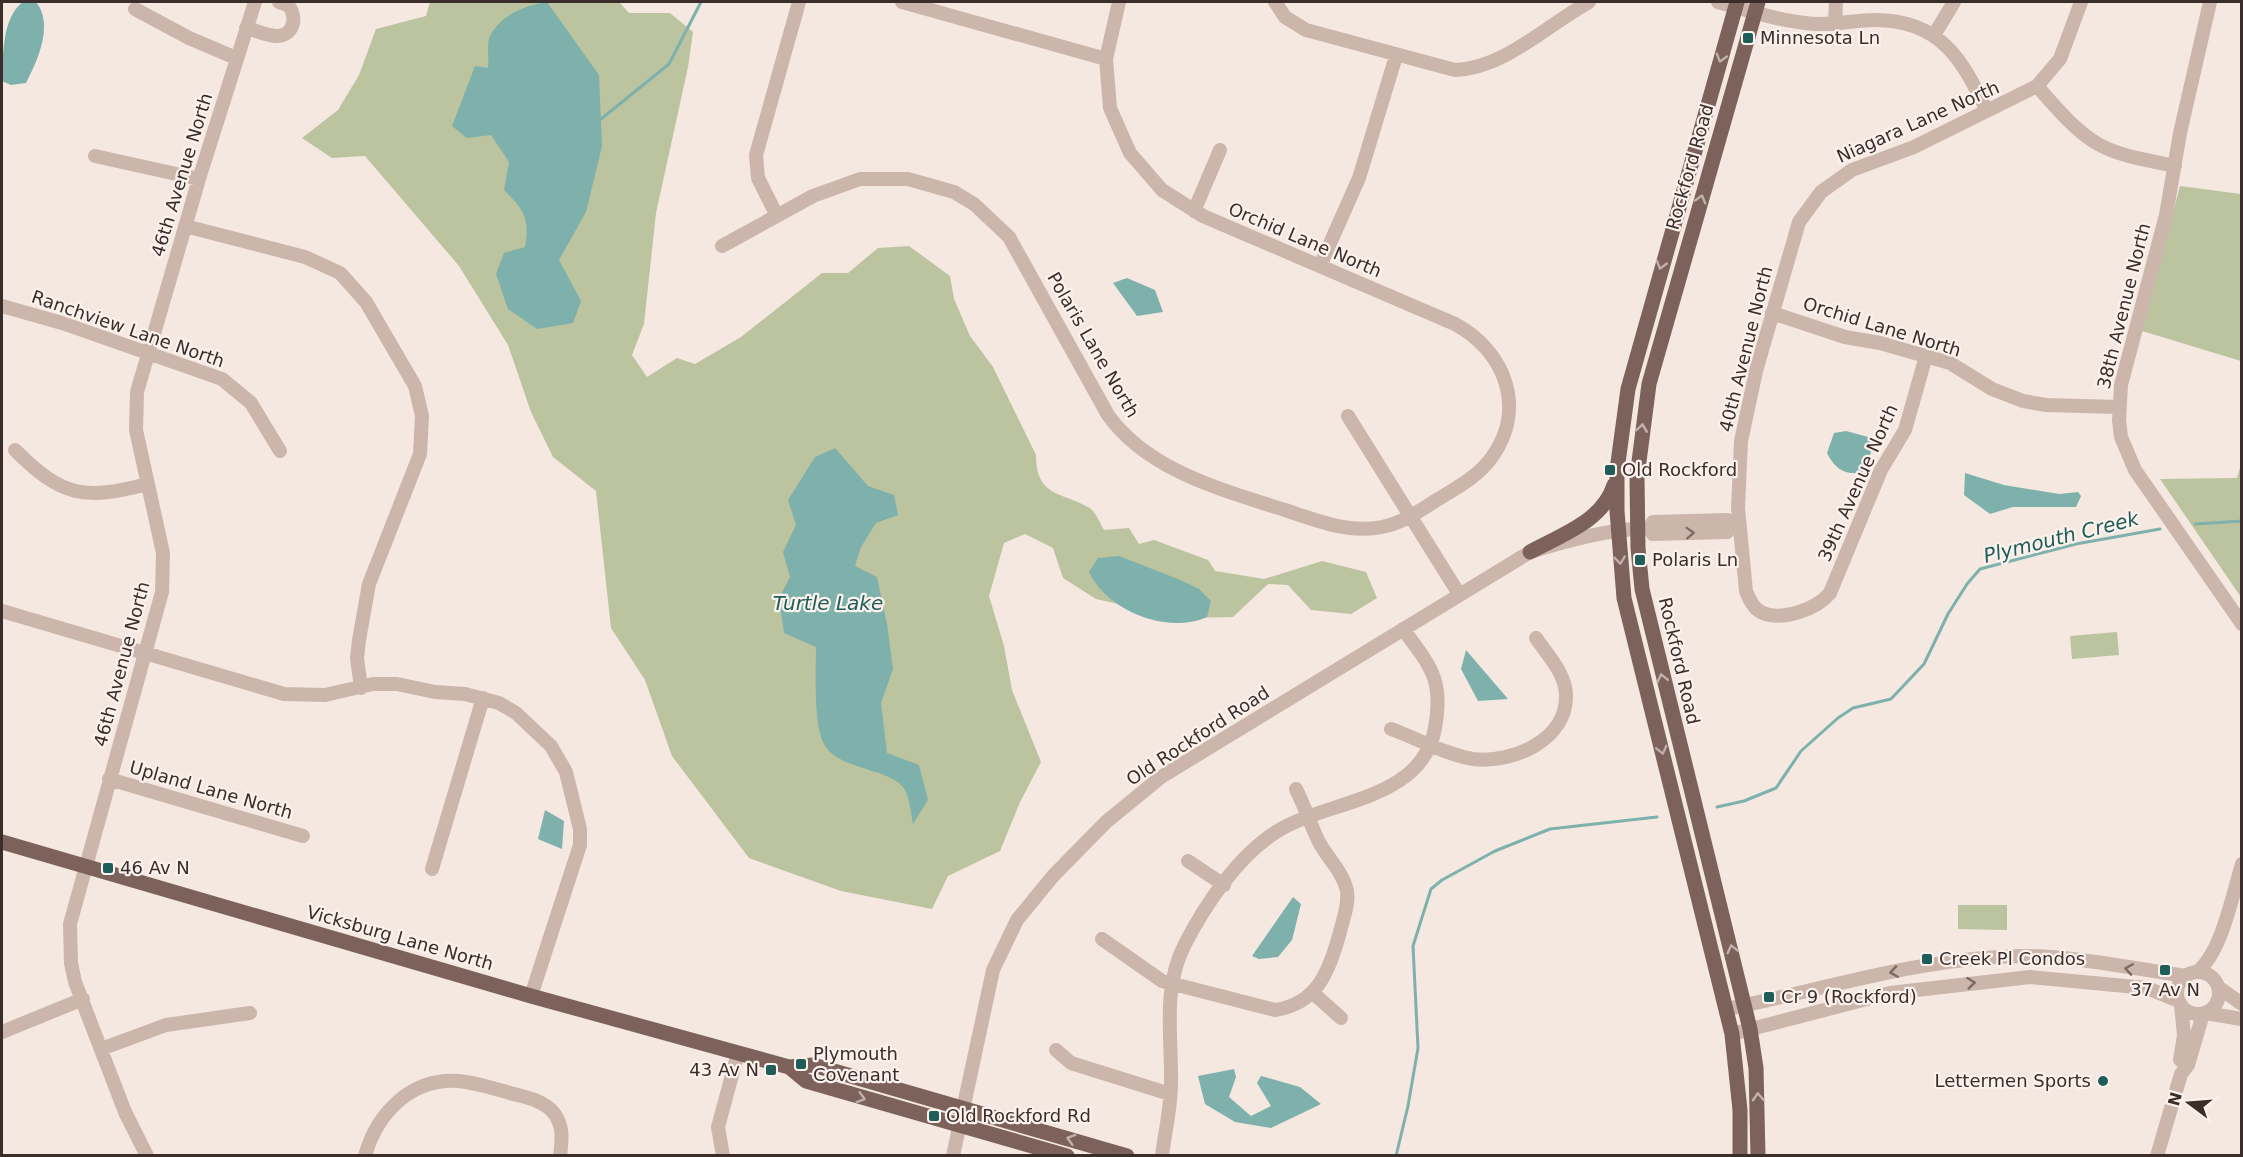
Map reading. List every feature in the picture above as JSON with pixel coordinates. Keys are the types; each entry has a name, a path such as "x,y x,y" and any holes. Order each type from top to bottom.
{"main road":[{"name":"Rockford Road","path":"1736,4 1640,340 1628,389 1617,470 1618,532 1624,598 1727,1009 1740,1110 1740,1155"},
{"name":"Rockford Road","path":"1756,7 1649,384 1640,440 1644,528 1642,589 1750,1029 1756,1068 1758,1155"},
{"path":"1530,552 1597,512 1611,494 1617,470"},
{"name":"Vicksburg Lane North","path":"2,842 531,996 789,1067 813,1065 1127,1155"},
{"name":"Vicksburg Lane North","path":"789,1067 806,1081 1067,1155"}],"street":[{"name":"46th Avenue North","path":"147,1155 125,1112 82,999 71,963 69,943 73,905 162,592 164,573 160,534 140,450 135,411 147,354 255,2"},
{"path":"246,28 278,36 285,34 294,24 295,17 288,5 279,2"},
{"path":"777,216 758,178 756,155 799,2"},
{"path":"902,2 1106,59"},
{"name":"Orchid Lane North","path":"1119,2 1106,59 1110,108 1130,153 1161,190 1194,211 1455,324 1484,344 1496,358 1508,391 1509,409 1505,429"},
{"path":"1276,4 1285,17 1306,30 1455,70 1478,68 1499,59 1589,2"},
{"path":"1718,2 1756,7 1790,21 1835,24 1893,21 1913,25 1934,35 1961,60 1987,111"},
{"path":"1835,24 1836,2"},
{"path":"1934,35 1954,2"},
{"path":"2081,2 2060,59 2037,86 2073,124 2098,144 2112,151 2175,166"},
{"name":"38th Avenue North","path":"2210,2 2166,215 2121,385 2118,407 2121,437 2135,471 2241,624"},
{"path":"135,9 189,38 236,58"},
{"path":"1320,266 1359,178 1396,56"},
{"name":"Niagara Lane North","path":"1786,260 1804,214 1821,192 1836,179 1852,170 1906,151 2037,86"},
{"path":"1194,211 1220,150"},
{"path":"95,156 199,179"},
{"name":"Polaris Lane North","path":"722,246 835,186 860,179 909,179 954,192 981,209 1009,237 1117,428 1141,448 1172,467 1223,490 1333,525 1365,530 1396,524 1410,517 1479,471 1491,458 1505,429"},
{"path":"185,226 305,257 340,273 366,302 408,371 420,400 422,416 420,454 369,584 357,658 361,688"},
{"name":"40th Avenue North","path":"1786,260 1746,409 1734,525 1746,591 1754,606 1761,613 1772,615 1804,610"},
{"name":"Ranchview Lane North","path":"2,306 62,323 205,372 238,390 263,418 280,451"},
{"name":"Orchid Lane North","path":"1772,313 1821,327 1845,337 1950,363 1992,388 2024,401 2046,405 2118,407"},
{"name":"39th Avenue North","path":"1804,610 1823,601 1830,593 1881,470 1905,430 1926,356"},
{"path":"1347,416 1459,594"},
{"path":"15,450 41,475 71,491 104,494 148,484"},
{"name":"Old Rockford Road","path":"953,1155 993,970 1017,920 1046,883 1106,822 1161,777 1530,552 1560,543 1644,528 1653,522 1726,520 1734,525"},
{"path":"2,611 284,694 324,696 361,688 397,684 483,698 499,703 516,713 551,746 566,772 580,829 580,845 573,872 531,996"},
{"path":"1162,1155 1170,1094 1172,985 1184,946 1243,858 1259,844 1276,831 1309,816 1396,783 1420,763 1431,744 1437,718 1436,680 1432,670 1403,629"},
{"path":"1391,729 1456,755 1492,759 1527,749 1550,735 1562,717 1566,694 1563,678 1536,638"},
{"path":"432,869 483,698"},
{"name":"Upland Lane North","path":"110,779 303,836"},
{"path":"1102,939 1162,981 1172,985 1275,1010 1297,1005 1313,993 1333,957 1347,906 1347,891 1343,878 1318,842 1296,789"},
{"path":"1188,861 1224,885"},
{"path":"2181,1074 2179,1063 2184,1035 2179,984 2210,959 2221,934 2241,864"},
{"path":"2157,1155 2181,1074 2188,1065 2204,1013 2217,1003 2217,984 2223,947 2221,934"},
{"path":"1727,1009 1862,977 1988,958 2054,958 2208,974 2241,1004"},
{"path":"1732,1034 1890,993 2030,977 2147,988 2180,1003 2189,1012 2241,1019"},
{"path":"1313,993 1341,1018"},
{"path":"2,1032 82,999"},
{"path":"101,1049 166,1025 250,1013"},
{"path":"1056,1050 1071,1063 1170,1094"},
{"path":"723,1155 718,1127 738,1053"},
{"path":"365,1155 389,1108 420,1087 438,1082 457,1081 534,1100 565,1118 560,1155"}],"green space":[{"path":"430,2 619,2 629,13 670,13 693,32 688,67 656,213 644,324 632,355 647,377 677,358 695,364 741,337 822,273 848,273 878,248 909,246 950,276 954,299 970,336 993,367 1036,455 1040,479 1052,491 1091,509 1104,530 1129,528 1139,544 1154,540 1208,560 1215,571 1264,579 1322,561 1366,572 1377,598 1351,614 1311,610 1288,585 1268,584 1233,617 1180,618 1096,599 1063,578 1053,548 1025,534 1004,543 989,596 1004,646 1012,690 1041,762 1020,802 1000,851 948,876 932,909 841,891 749,858 672,756 645,680 611,628 596,491 553,457 531,412 508,345 459,266 365,156 332,158 302,138 338,110 359,75 376,29 426,16"},
{"path":"2180,186 2241,194 2241,361 2142,331"},
{"path":"2241,464 2241,597 2160,479 2237,478"},
{"path":"2117,632 2119,655 2072,659 2070,636"},
{"path":"1958,905 2007,905 2007,930 1958,929"}],"water":[{"path":"23,2 36,2 44,21 44,31 39,53 26,83 11,85 2,81 5,38 11,17"},
{"path":"547,2 599,75 602,146 586,212 559,260 581,301 573,323 537,329 508,309 496,274 504,253 525,247 527,229 524,215 504,190 509,162 491,135 467,138 452,126 475,66 488,68 488,42 493,31 513,13"},
{"path":"1127,278 1155,290 1163,312 1137,316 1113,283"},
{"path":"1846,431 1872,438 1873,447 1863,473 1841,470 1827,453 1834,433"},
{"name":"Turtle Lake","path":"835,448 868,486 894,495 898,515 876,523 861,547 855,566 877,577 887,624 893,669 881,703 887,753 919,765 928,800 913,824 906,792 900,784 879,773 842,760 831,753 824,744 818,723 816,647 784,633 779,598 790,577 783,552 796,525 788,500 815,457"},
{"path":"1965,473 2004,485 2059,494 2078,492 2081,496 2076,507 2013,507 1990,514 1964,495"},
{"path":"1119,556 1199,589 1211,601 1207,617 1191,622 1175,623 1140,616 1124,608 1098,586 1089,572 1098,558"},
{"path":"1466,650 1508,699 1478,701 1461,669"},
{"path":"545,810 564,821 562,849 538,839"},
{"path":"1293,897 1301,904 1292,940 1278,957 1259,959 1252,956"},
{"path":"1234,1069 1236,1077 1229,1097 1251,1116 1271,1106 1257,1083 1261,1076 1300,1087 1321,1104 1271,1128 1235,1122 1205,1104 1198,1076"}],"waterway":[{"path":"601,119 669,64 701,2"},
{"name":"Plymouth Creek","path":"2195,524 2242,521"},
{"name":"Plymouth Creek","path":"1717,807 1744,801 1776,788 1801,751 1838,718 1853,708 1891,699 1924,664 1948,614 1967,584 1980,569 2076,544 2160,529"},
{"name":"Plymouth Creek","path":"1396,1156 1418,1048 1413,946 1431,889 1442,880 1495,851 1550,829 1657,817"}],"place":[{"name":"Minnesota Ln","path":"1748,38"},
{"name":"Old Rockford","path":"1610,470"},
{"name":"Polaris Ln","path":"1640,560"},
{"name":"46 Av N","path":"108,868"},
{"name":"Creek Pl Condos","path":"1927,959"},
{"name":"37 Av N","path":"2165,970"},
{"name":"Cr 9 (Rockford)","path":"1769,997"},
{"name":"Plymouth Covenant","path":"801,1064"},
{"name":"43 Av N","path":"771,1070"},
{"name":"Lettermen Sports","path":"2103,1081"},
{"name":"Old Rockford Rd","path":"934,1116"}]}
